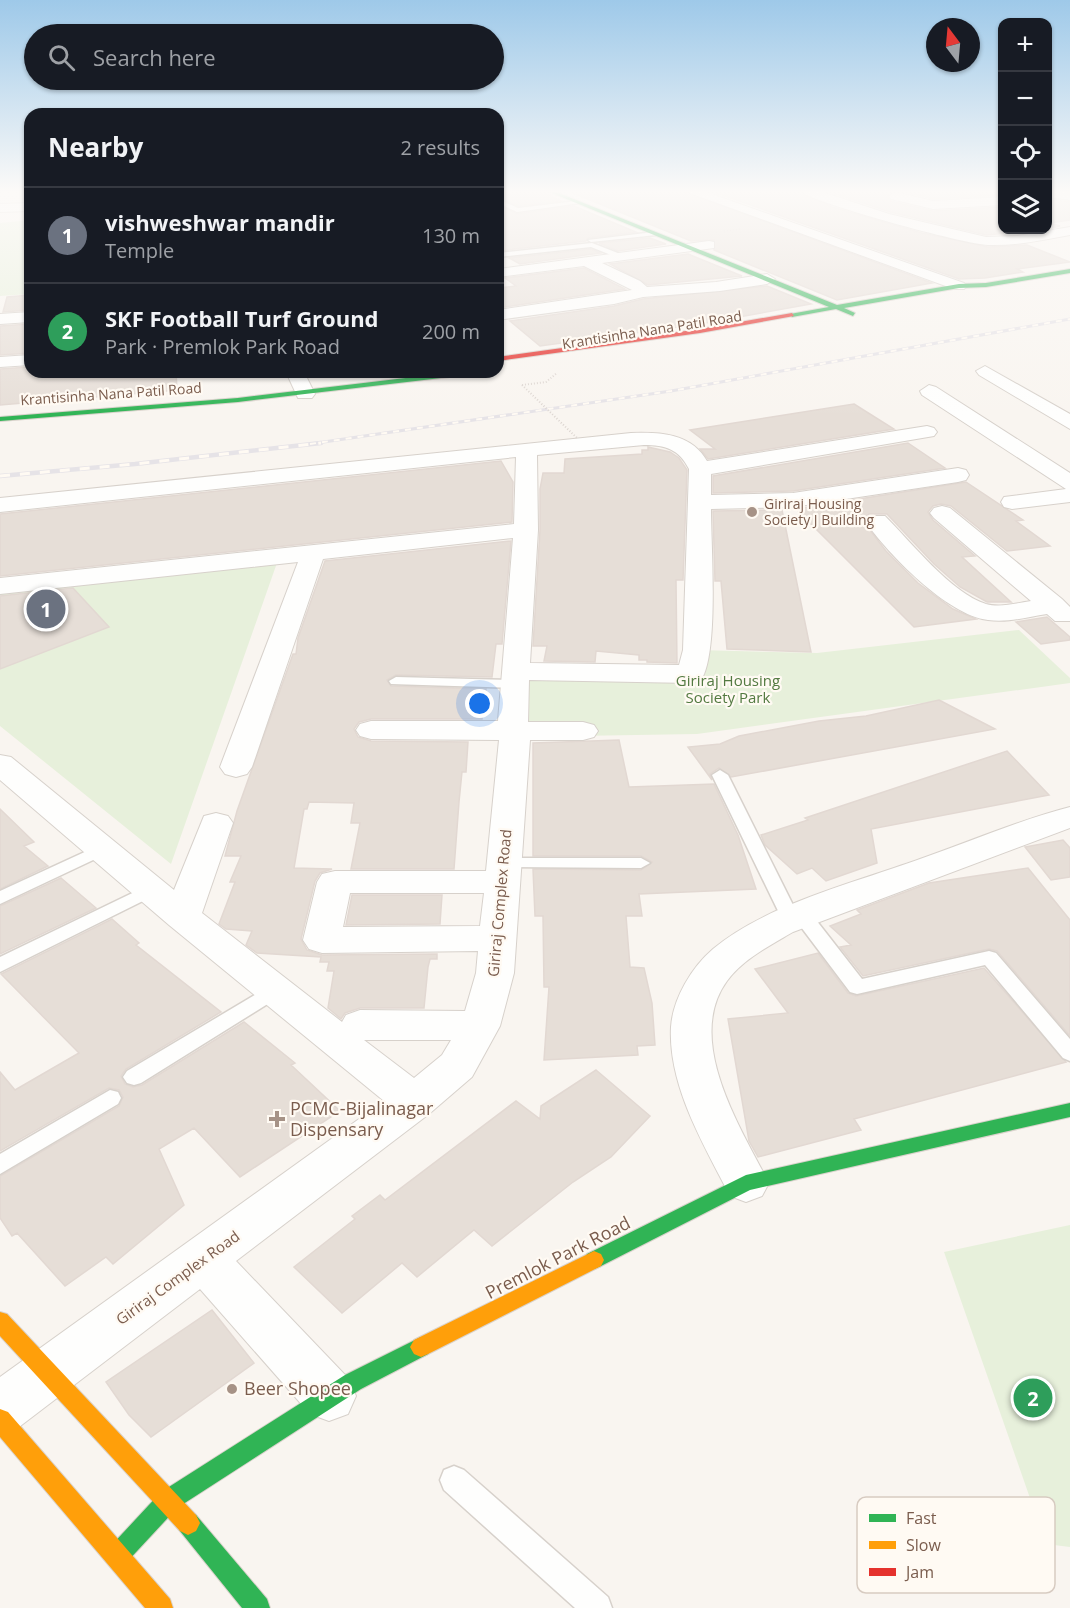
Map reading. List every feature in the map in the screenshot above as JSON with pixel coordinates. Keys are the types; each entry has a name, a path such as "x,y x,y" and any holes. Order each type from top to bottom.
{"main road":[{"path":"739,266 837,307"},
{"path":"757,266 855,309"},
{"name":"Krantisinha Nana Patil Road","path":"504,368 703,340 959,286 986,285 1070,271"},
{"name":"Krantisinha Nana Patil Road","path":"504,358 700,331 837,307 872,310 976,292 986,285"},
{"name":"Krantisinha Nana Patil Road","path":"0,419 350,378"},
{"name":"Krantisinha Nana Patil Road","path":"0,409 117,402 388,378"},
{"name":"Premlok Park Road","path":"117,1556 169,1500 329,1396 364,1376 746,1183 1070,1110"},
{"path":"0,1321 50,1371 169,1500 258,1608"},
{"path":"0,1420 160,1608"}],"street":[{"path":"504,272 554,266"},
{"path":"595,266 635,284 643,292"},
{"path":"903,266 959,286"},
{"path":"504,313 643,292 669,292 767,279"},
{"path":"550,289 576,304"},
{"path":"0,319 24,317"},
{"path":"0,362 24,360"},
{"path":"985,371 1070,423"},
{"path":"929,391 1070,483"},
{"path":"700,469 927,432"},
{"path":"0,505 619,440 663,440 688,448 694,454 700,469 697,650 691,674 515,678"},
{"name":"Giriraj Complex Road","path":"0,1409 204,1260 414,1102 457,1066 480,1026 495,973 514,732 512,710 526,530 527,450"},
{"path":"699,502 793,500 958,475"},
{"path":"1012,502 1070,495"},
{"path":"942,513 1061,612"},
{"path":"877,521 961,603 979,611 993,613 1061,612"},
{"path":"0,586 526,530"},
{"path":"236,767 314,551"},
{"path":"371,730 583,731"},
{"path":"0,764 182,916 414,1102"},
{"path":"746,1183 702,1090 690,1041 695,1001 711,974 740,947 797,917 1070,817"},
{"path":"182,916 216,823"},
{"path":"497,938 322,940 334,882 503,873"},
{"path":"360,1025 480,1026"},
{"path":"204,1260 329,1396"}],"lane":[{"path":"396,681 515,678"},
{"path":"720,775 797,917 857,987 989,958 1070,1053"},
{"path":"0,898 102,849"},
{"path":"503,873 641,863"},
{"path":"0,965 151,890"},
{"path":"134,1077 275,990"},
{"path":"0,1165 110,1098"},
{"path":"454,1480 597,1608"}],"path":[{"path":"546,382 522,385 577,438"}],"green space":[{"path":"0,266 24,266 24,294 0,296"},
{"path":"278,560 171,864 0,726 0,592"},
{"name":"Giriraj Housing Society Park","path":"1019,630 1070,678 1070,683 697,734 515,737 515,671 691,674 697,650 817,653"},
{"path":"1070,1225 1070,1547 1055,1545 1055,1497 1030,1497 944,1252"}],"building":[{"path":"614,266 718,266 742,276 648,285"},
{"path":"753,266 886,266 932,283 837,300"},
{"path":"922,266 1039,266 1017,269 1023,272 985,278 959,279"},
{"path":"584,268 625,289 504,307 504,287 516,286 505,278"},
{"path":"767,286 811,304 700,324 540,346 510,321 614,306 643,299"},
{"path":"24,296 24,310 3,312 7,297"},
{"path":"24,324 24,353 0,355 0,326"},
{"path":"24,367 24,378 176,378 177,390 0,405 0,369"},
{"path":"854,404 894,429 708,459 700,449 715,449 690,430"},
{"path":"908,443 945,468 793,491 713,493 713,476"},
{"path":"648,447 670,452 679,458 687,470 683,580 676,580 677,663 647,662 647,660 639,660 639,655 596,651 595,662 544,661 547,646 533,646 540,530 540,489 543,473 564,473 565,459 642,454 642,450 648,450"},
{"path":"501,461 513,482 512,522 0,576 0,514"},
{"path":"966,482 1023,520 1016,521 1050,546 1007,551 951,506 941,504 933,506 928,512 933,520 975,556 962,557 1011,602 987,602 960,587 934,564 887,514 869,514 863,521 886,551 918,583 953,609 976,619 914,627 796,509"},
{"path":"782,510 811,652 727,649 721,581 715,581 713,511"},
{"path":"511,541 502,644 496,644 492,677 396,675 387,680 391,686 486,689 482,719 371,719 359,722 354,729 358,737 371,741 468,742 466,772 462,772 454,869 351,869 360,823 351,823 354,803 309,802 307,809 304,809 294,868 332,869 320,873 315,881 301,939 307,950 322,955 437,954 437,959 430,959 428,967 424,1008 360,1008 345,1013 341,1019 328,1008 334,971 327,971 329,962 320,962 321,957 257,953 246,945 252,931 226,929 219,924 235,882 230,882 241,856 225,856 237,811 293,654 296,654 298,638 325,561"},
{"path":"73,588 109,627 0,669 0,596"},
{"path":"1047,617 1070,637 1070,640 1041,644 1016,622"},
{"path":"939,700 995,729 731,777 719,768 710,774 712,780 688,747 720,744 739,736 819,721 866,716"},
{"path":"619,740 629,787 714,784 738,835 756,889 639,894 642,916 626,916 630,967 644,968 652,1003 655,1045 637,1046 638,1055 544,1060 549,987 544,987 543,916 535,916 533,869 641,870 652,862 641,856 533,856 533,743"},
{"path":"1007,751 1049,795 871,829 877,863 826,881 812,868 797,874 765,845 761,835 808,820 805,818"},
{"path":"0,809 34,842 24,846 48,866 0,889"},
{"path":"1063,840 1070,848 1070,877 1051,880 1025,847"},
{"path":"1028,868 1070,920 1070,1036 997,951 989,949 863,976 840,947 851,945 830,926 861,914 857,910 929,883"},
{"path":"61,878 96,908 0,954 0,906"},
{"path":"352,895 442,895 440,924 346,925"},
{"path":"112,919 139,943 136,945 221,1012 126,1069 121,1076 125,1084 133,1087 142,1085 244,1022 295,1063 291,1065 340,1111 240,1177 194,1128 159,1149 184,1205 113,1264 106,1257 65,1286 17,1233 12,1236 0,1218 0,1176 119,1106 123,1097 119,1090 109,1088 0,1151 0,1072 15,1090 79,1053 1,974"},
{"path":"818,953 848,993 856,996 984,968 1066,1062 854,1119 861,1130 758,1157 749,1141 728,1019 788,1013 755,969"},
{"path":"596,1070 650,1116 611,1157 573,1182 492,1246 474,1230 417,1277 402,1263 342,1313 294,1267 355,1219 352,1216 380,1195 385,1200 516,1101 540,1119 541,1106"},
{"path":"212,1310 254,1363 151,1437 129,1415 106,1382"}],"railway":[{"path":"310,444 671,391 1070,319"},
{"path":"0,476 135,464 321,443"}],"traffic: fast":[{"path":"734,266 853,314"},
{"path":"792,315 959,286 986,285 1070,271"},
{"path":"0,419 238,400 424,378"},
{"path":"594,1260 746,1183 1070,1110"},
{"path":"117,1556 169,1500 353,1382 421,1347"},
{"path":"188,1523 258,1608"}],"traffic: slow":[{"path":"421,1347 594,1260"},
{"path":"0,1321 188,1523"},
{"path":"0,1420 161,1608"}],"traffic: jam":[{"path":"504,358 700,331 792,315"}],"place":[{"name":"Giriraj Housing Society J Building","path":"752,512"},
{"name":"vishweshwar mandir","path":"46,609"},
{"name":"PCMC-Bijalinagar Dispensary","path":"277,1119"},
{"name":"Beer Shopee","path":"232,1389"},
{"name":"SKF Football Turf Ground","path":"1033,1398"}]}
